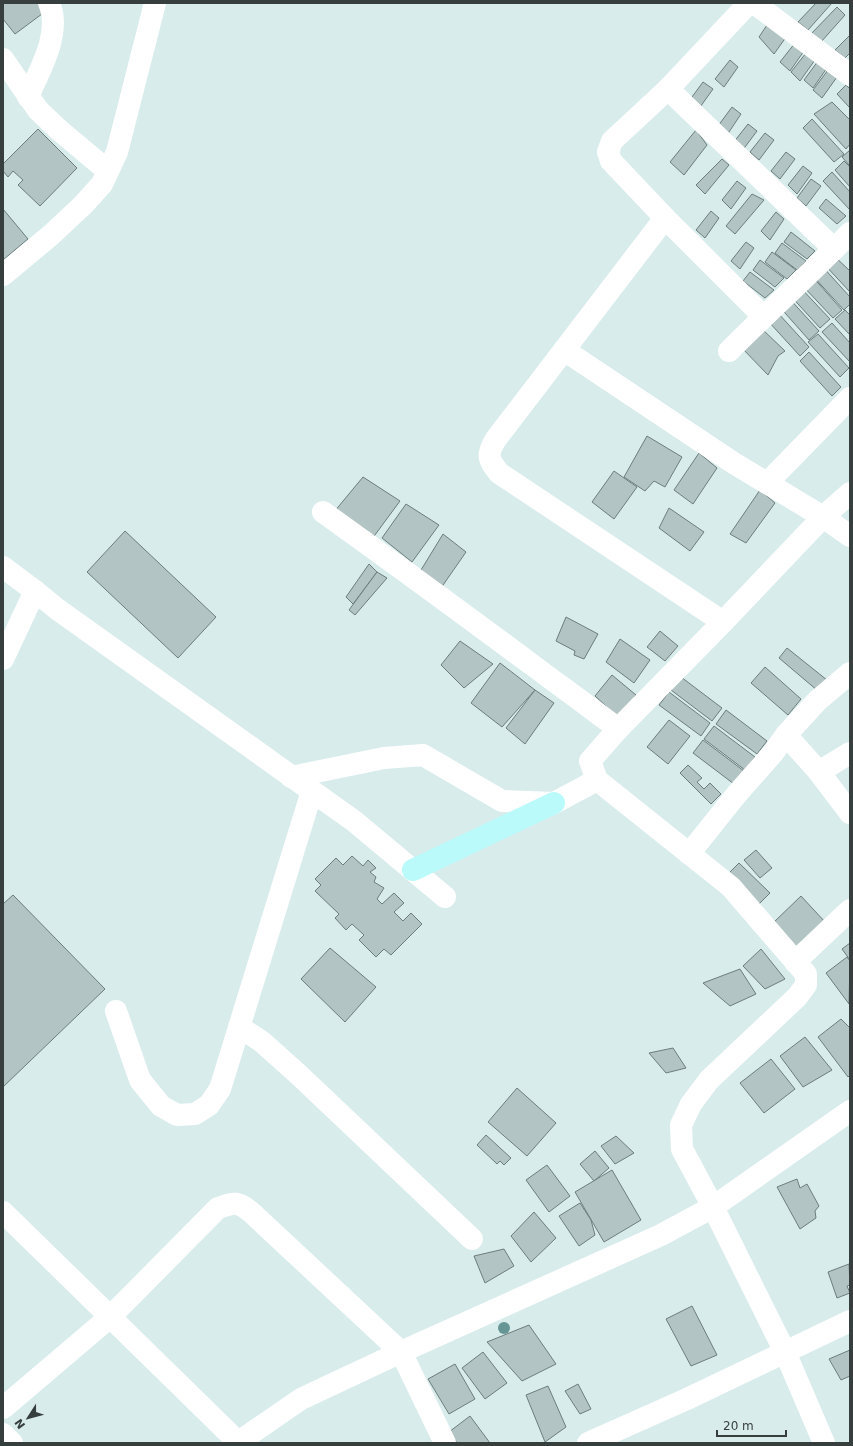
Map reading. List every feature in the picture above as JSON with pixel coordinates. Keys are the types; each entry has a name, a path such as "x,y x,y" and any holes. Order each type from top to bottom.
{"main road":[{"path":"413,870 554,803"}],"street":[{"path":"28,97 50,44 53,28 53,11 50,3"},
{"path":"3,275 83,205 102,184 117,152 154,3"},
{"path":"749,3 668,89 612,141 608,152 611,161 618,170 764,316"},
{"path":"754,3 850,75"},
{"path":"3,59 38,110 59,130 108,171"},
{"path":"668,89 834,249"},
{"path":"665,218 496,439 490,448 488,456 500,473 723,622"},
{"path":"729,351 850,233"},
{"path":"564,350 725,458 823,517 850,536"},
{"path":"767,483 850,398"},
{"path":"824,1443 785,1352 713,1207 682,1149 680,1125 691,1104 708,1080 796,997 806,985 806,974 731,887 597,780 590,761 618,729 823,517 850,493"},
{"path":"323,512 422,582 618,729"},
{"path":"3,567 36,591 57,610 354,821 445,897"},
{"path":"3,659 36,591"},
{"path":"689,854 736,795 773,753 786,735 817,701 850,673"},
{"path":"786,735 819,772 850,813"},
{"path":"819,772 850,754"},
{"path":"291,776 384,758 423,755 502,801 554,803 597,780"},
{"path":"116,1011 140,1080 161,1106 177,1115 195,1114 210,1105 220,1089 312,791"},
{"path":"795,962 850,910"},
{"path":"239,1027 261,1041 300,1075 472,1239"},
{"path":"3,1212 238,1443 301,1399 401,1352 661,1235 713,1207 850,1111"},
{"path":"3,1408 110,1317 218,1208 230,1204 242,1204 401,1352 445,1443"},
{"path":"588,1443 609,1439 687,1398 850,1321"},
{"path":"3,1434 12,1443"}],"building":[{"path":"3,3 46,3 50,8 15,34 3,19"},
{"path":"816,3 832,3 808,30 798,22"},
{"path":"837,7 845,15 821,42 810,35"},
{"path":"769,22 789,33 774,54 759,37"},
{"path":"850,35 850,53 845,58 835,50"},
{"path":"795,43 804,51 790,71 780,62"},
{"path":"806,53 815,60 800,81 791,72"},
{"path":"730,60 738,67 724,87 715,79"},
{"path":"818,61 827,68 813,88 804,80"},
{"path":"828,70 837,77 822,98 813,90"},
{"path":"703,82 713,89 698,110 689,101"},
{"path":"846,85 850,89 850,108 837,94"},
{"path":"832,102 850,120 850,144 846,149 814,114"},
{"path":"732,107 741,114 727,135 718,126"},
{"path":"812,119 844,154 834,162 803,128"},
{"path":"748,124 757,131 742,151 733,143"},
{"path":"38,129 77,168 40,206 18,185 23,180 13,171 8,177 3,171 3,164"},
{"path":"696,130 707,145 684,175 670,162"},
{"path":"765,133 774,140 759,160 750,152"},
{"path":"850,150 850,166 842,157"},
{"path":"786,152 795,159 780,179 771,171"},
{"path":"722,159 729,165 705,194 696,185"},
{"path":"844,161 850,167 850,187 835,170"},
{"path":"803,166 812,173 797,194 788,185"},
{"path":"832,172 850,192 850,210 823,181"},
{"path":"811,179 821,186 806,206 797,198"},
{"path":"737,181 746,188 731,209 722,200"},
{"path":"752,194 764,200 735,234 726,226"},
{"path":"826,199 846,216 837,224 819,208"},
{"path":"3,209 28,239 3,260"},
{"path":"711,211 719,218 705,238 696,230"},
{"path":"776,212 784,219 770,240 761,231"},
{"path":"791,232 815,251 807,259 784,242"},
{"path":"746,242 754,248 740,269 731,261"},
{"path":"782,243 806,261 797,270 775,253"},
{"path":"772,252 796,270 787,279 765,262"},
{"path":"833,255 850,271 850,292 823,263"},
{"path":"760,260 784,278 775,287 753,270"},
{"path":"822,266 850,297 850,304 844,310 812,275"},
{"path":"750,272 774,290 765,298 743,281"},
{"path":"811,275 842,310 833,318 801,284"},
{"path":"798,285 830,319 820,328 788,293"},
{"path":"787,296 819,331 809,340 778,305"},
{"path":"845,310 850,315 850,335 835,319"},
{"path":"777,312 809,347 800,356 768,321"},
{"path":"832,323 850,343 850,362 822,332"},
{"path":"761,328 785,351 778,356 768,375 740,346"},
{"path":"818,334 849,368 840,377 808,342"},
{"path":"809,352 841,387 832,396 800,361"},
{"path":"647,436 682,457 665,487 654,481 645,491 624,477"},
{"path":"699,453 717,468 693,504 674,490"},
{"path":"614,471 637,487 614,519 592,502"},
{"path":"363,477 400,501 372,539 334,512"},
{"path":"760,490 775,503 746,543 730,534"},
{"path":"406,504 439,525 412,562 382,538"},
{"path":"669,508 704,532 690,551 659,528"},
{"path":"125,531 216,617 178,658 87,572"},
{"path":"443,534 466,552 441,588 421,570"},
{"path":"369,564 377,572 353,604 346,597"},
{"path":"377,572 387,578 355,615 349,610"},
{"path":"566,617 598,634 584,659 574,655 575,651 556,641"},
{"path":"660,631 678,646 665,661 647,647"},
{"path":"620,639 650,660 634,683 606,662"},
{"path":"460,641 493,664 464,688 441,665"},
{"path":"787,648 827,680 818,691 779,658"},
{"path":"500,663 535,690 502,727 471,703"},
{"path":"765,667 801,699 788,715 751,683"},
{"path":"612,675 636,695 620,719 595,696"},
{"path":"681,677 722,708 712,721 671,690"},
{"path":"535,690 554,703 525,744 506,728"},
{"path":"669,692 710,723 701,736 659,705"},
{"path":"726,710 767,741 757,754 716,724"},
{"path":"669,720 690,736 668,764 647,747"},
{"path":"714,726 755,757 745,770 704,739"},
{"path":"703,740 744,771 734,784 693,753"},
{"path":"688,765 702,778 697,782 704,789 710,783 721,794 711,804 680,773"},
{"path":"756,850 772,868 760,878 744,860"},
{"path":"352,856 363,866 368,860 376,868 370,872 376,877 374,882 384,888 377,899 382,904 394,893 404,903 394,912 403,921 411,913 422,924 391,955 384,949 376,957 359,940 364,935 352,924 346,930 335,918 339,914 315,891 321,885 315,879 336,858 343,865"},
{"path":"739,863 770,893 757,906 726,876"},
{"path":"13,895 105,989 3,1087 3,904"},
{"path":"801,896 826,923 800,951 773,923"},
{"path":"850,943 850,960 842,949"},
{"path":"330,948 376,987 345,1022 301,979"},
{"path":"761,949 785,979 765,989 743,966"},
{"path":"847,957 850,961 849,1004 826,973"},
{"path":"740,969 756,994 730,1006 703,983"},
{"path":"841,1019 850,1028 850,1075 848,1077 818,1037"},
{"path":"805,1037 832,1070 803,1087 780,1056"},
{"path":"673,1048 686,1068 666,1073 649,1053"},
{"path":"771,1059 795,1089 764,1113 740,1083"},
{"path":"517,1088 556,1123 527,1156 488,1122"},
{"path":"486,1135 511,1158 504,1165 500,1161 497,1164 477,1145"},
{"path":"616,1136 634,1153 615,1164 601,1146"},
{"path":"595,1151 609,1168 594,1181 580,1164"},
{"path":"547,1165 570,1196 549,1212 526,1180"},
{"path":"612,1170 641,1220 604,1242 575,1192"},
{"path":"797,1179 800,1188 807,1184 819,1206 815,1211 816,1218 800,1229 777,1187"},
{"path":"580,1203 591,1220 595,1235 579,1246 559,1216"},
{"path":"534,1212 556,1238 531,1262 511,1236"},
{"path":"504,1249 514,1266 485,1283 474,1256"},
{"path":"849,1264 850,1285 847,1286 850,1293 837,1298 828,1272"},
{"path":"692,1306 717,1355 691,1366 666,1319"},
{"path":"529,1325 556,1364 522,1381 487,1342"},
{"path":"850,1350 850,1376 841,1380 829,1359"},
{"path":"483,1352 507,1383 485,1399 462,1368"},
{"path":"455,1364 475,1399 449,1414 428,1379"},
{"path":"578,1384 591,1409 580,1414 565,1391"},
{"path":"548,1386 566,1427 545,1442 526,1395"},
{"path":"470,1416 490,1443 457,1443 449,1432"}]}
